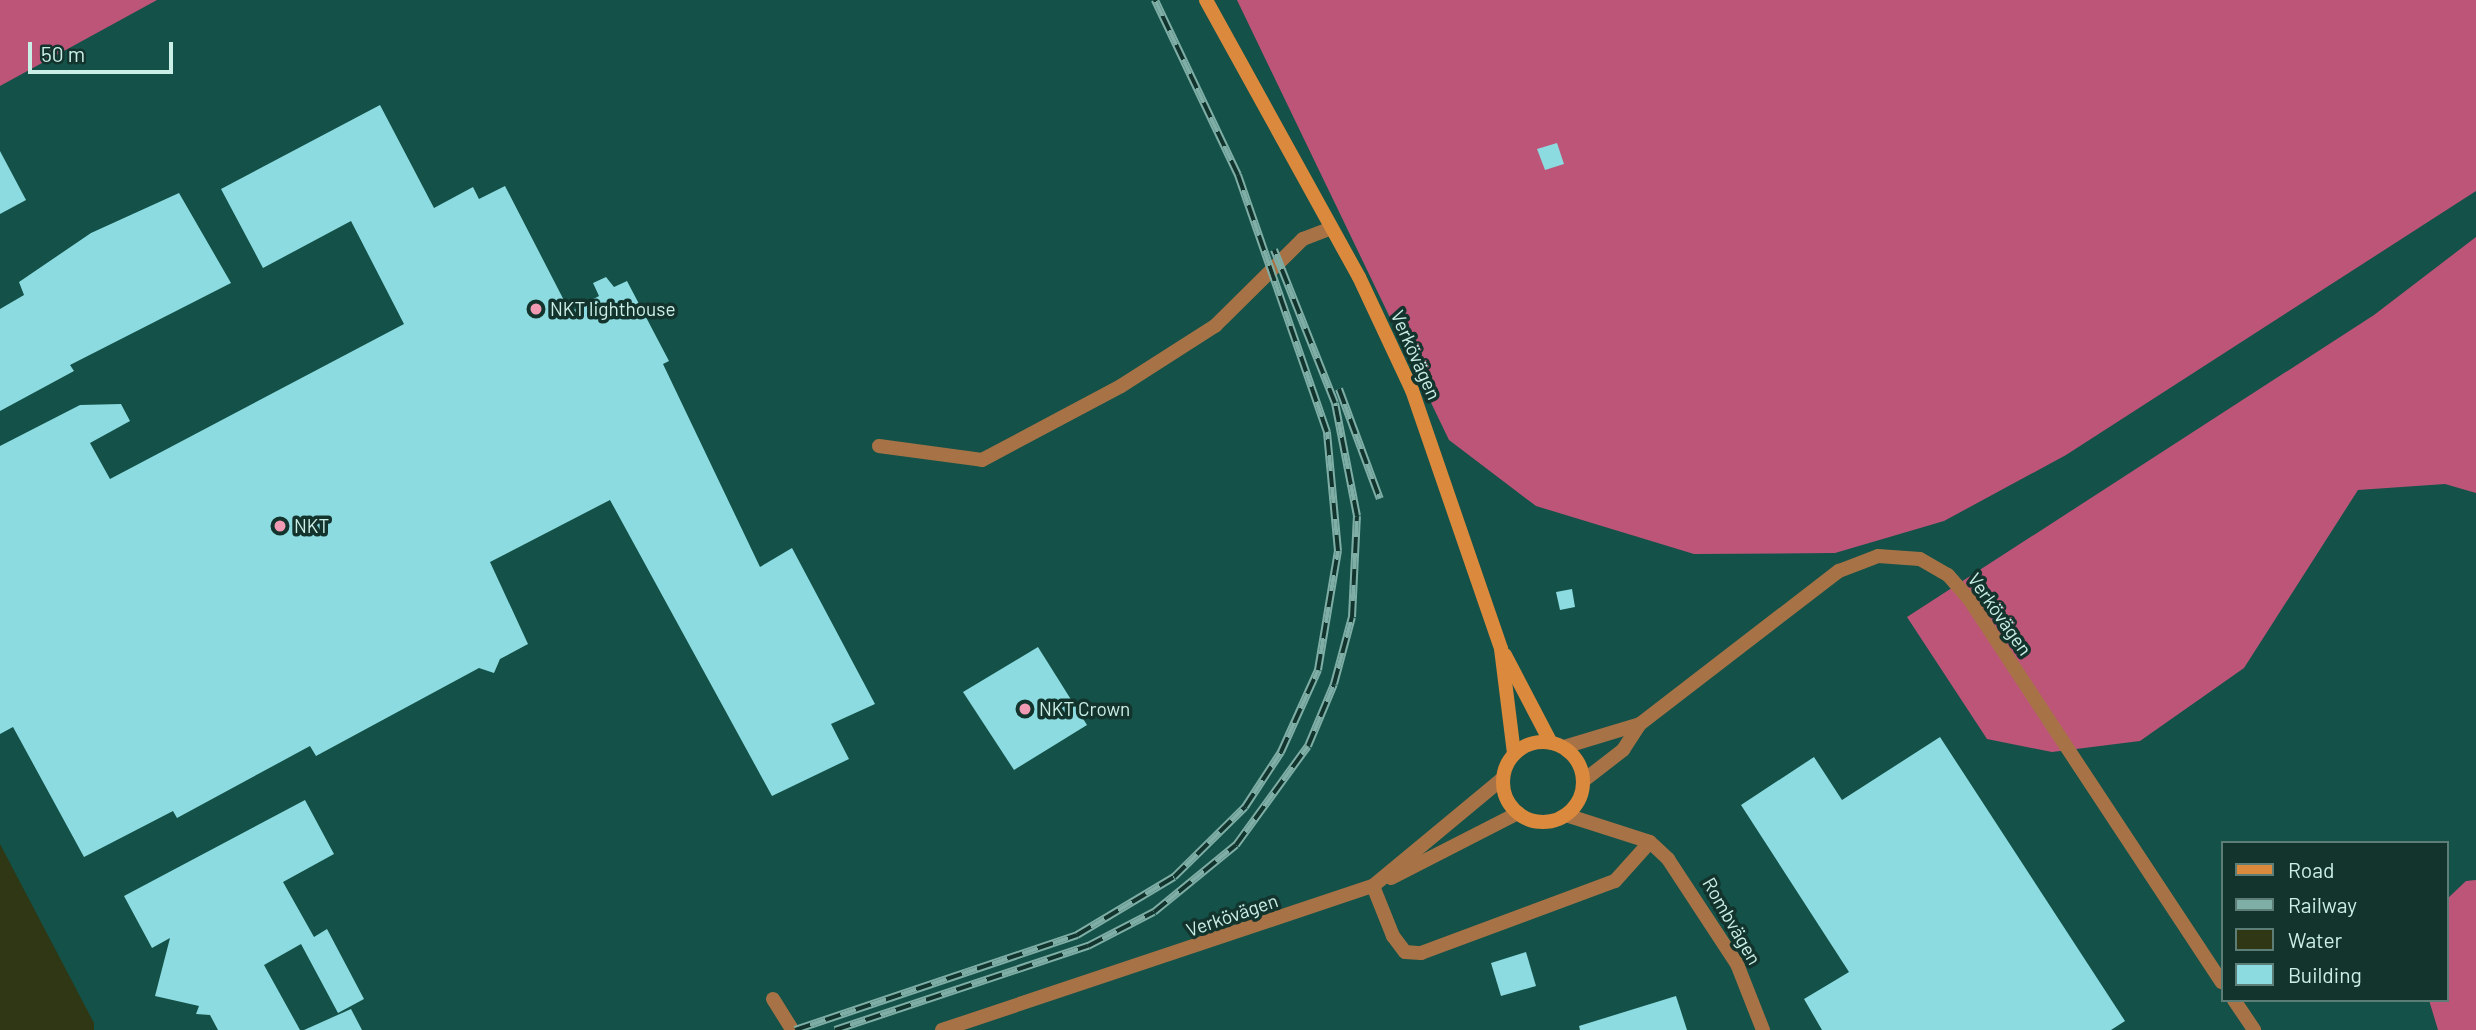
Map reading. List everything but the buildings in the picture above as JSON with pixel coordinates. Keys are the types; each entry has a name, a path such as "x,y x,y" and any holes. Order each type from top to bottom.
{"main road":[{"name":"Verkövägen","path":"1206,0 1331,228 1412,390 1501,649 1514,754 1503,778"},
{"path":"1501,649 1557,745 1578,761 1583,781"},
{"name":"Verkövägen","path":"1514,754 1531,744 1557,745"},
{"path":"1503,778 1518,813 1542,822 1566,815"},
{"name":"Verkövägen","path":"1566,815 1579,800 1583,781"}],"street":[{"path":"879,446 982,460 1121,386 1215,326 1303,239 1331,228"},
{"name":"Verkövägen","path":"1583,781 1623,750 1640,724 1851,564 1878,555 1920,559 1948,575 1969,599 2220,979"},
{"name":"Verkövägen","path":"1557,745 1640,724"},
{"name":"Verkövägen","path":"942,1030 1373,886 1503,778"},
{"path":"1518,813 1373,886 1393,936 1405,952 1421,953 1615,881 1650,842 1566,815"},
{"name":"Rombvägen","path":"1650,842 1689,884 1737,964 1763,1030"},
{"path":"773,999 793,1030"},
{"path":"2235,1002 2254,1030"}],"shaded area":[{"path":"0,0 157,0 0,86"},
{"path":"1237,0 2476,0 2476,191 2066,455 1944,521 1835,553 1694,554 1536,506 1449,440"},
{"path":"2476,237 2476,493 2445,484 2358,490 2244,668 2140,741 2052,752 1987,739 1907,617 2374,315"},
{"path":"2476,880 2476,1030 2438,1030 2430,1002 2448,1002 2448,898 2466,881"}],"water":[{"path":"0,844 94,1023 94,1030 0,1030"}],"railway":[{"path":"795,1030 1077,935 1174,877 1245,807 1281,752 1318,670 1338,551 1327,432 1238,175 1155,0"},
{"path":"835,1030 1088,946 1154,912 1236,845 1308,746 1334,684 1352,617 1357,516 1335,403 1274,250"},
{"path":"1339,389 1380,499"}],"place":[{"name":"NKT lighthouse","path":"536,309"},
{"name":"NKT","path":"280,526"},
{"name":"NKT Crown","path":"1025,709"}]}
